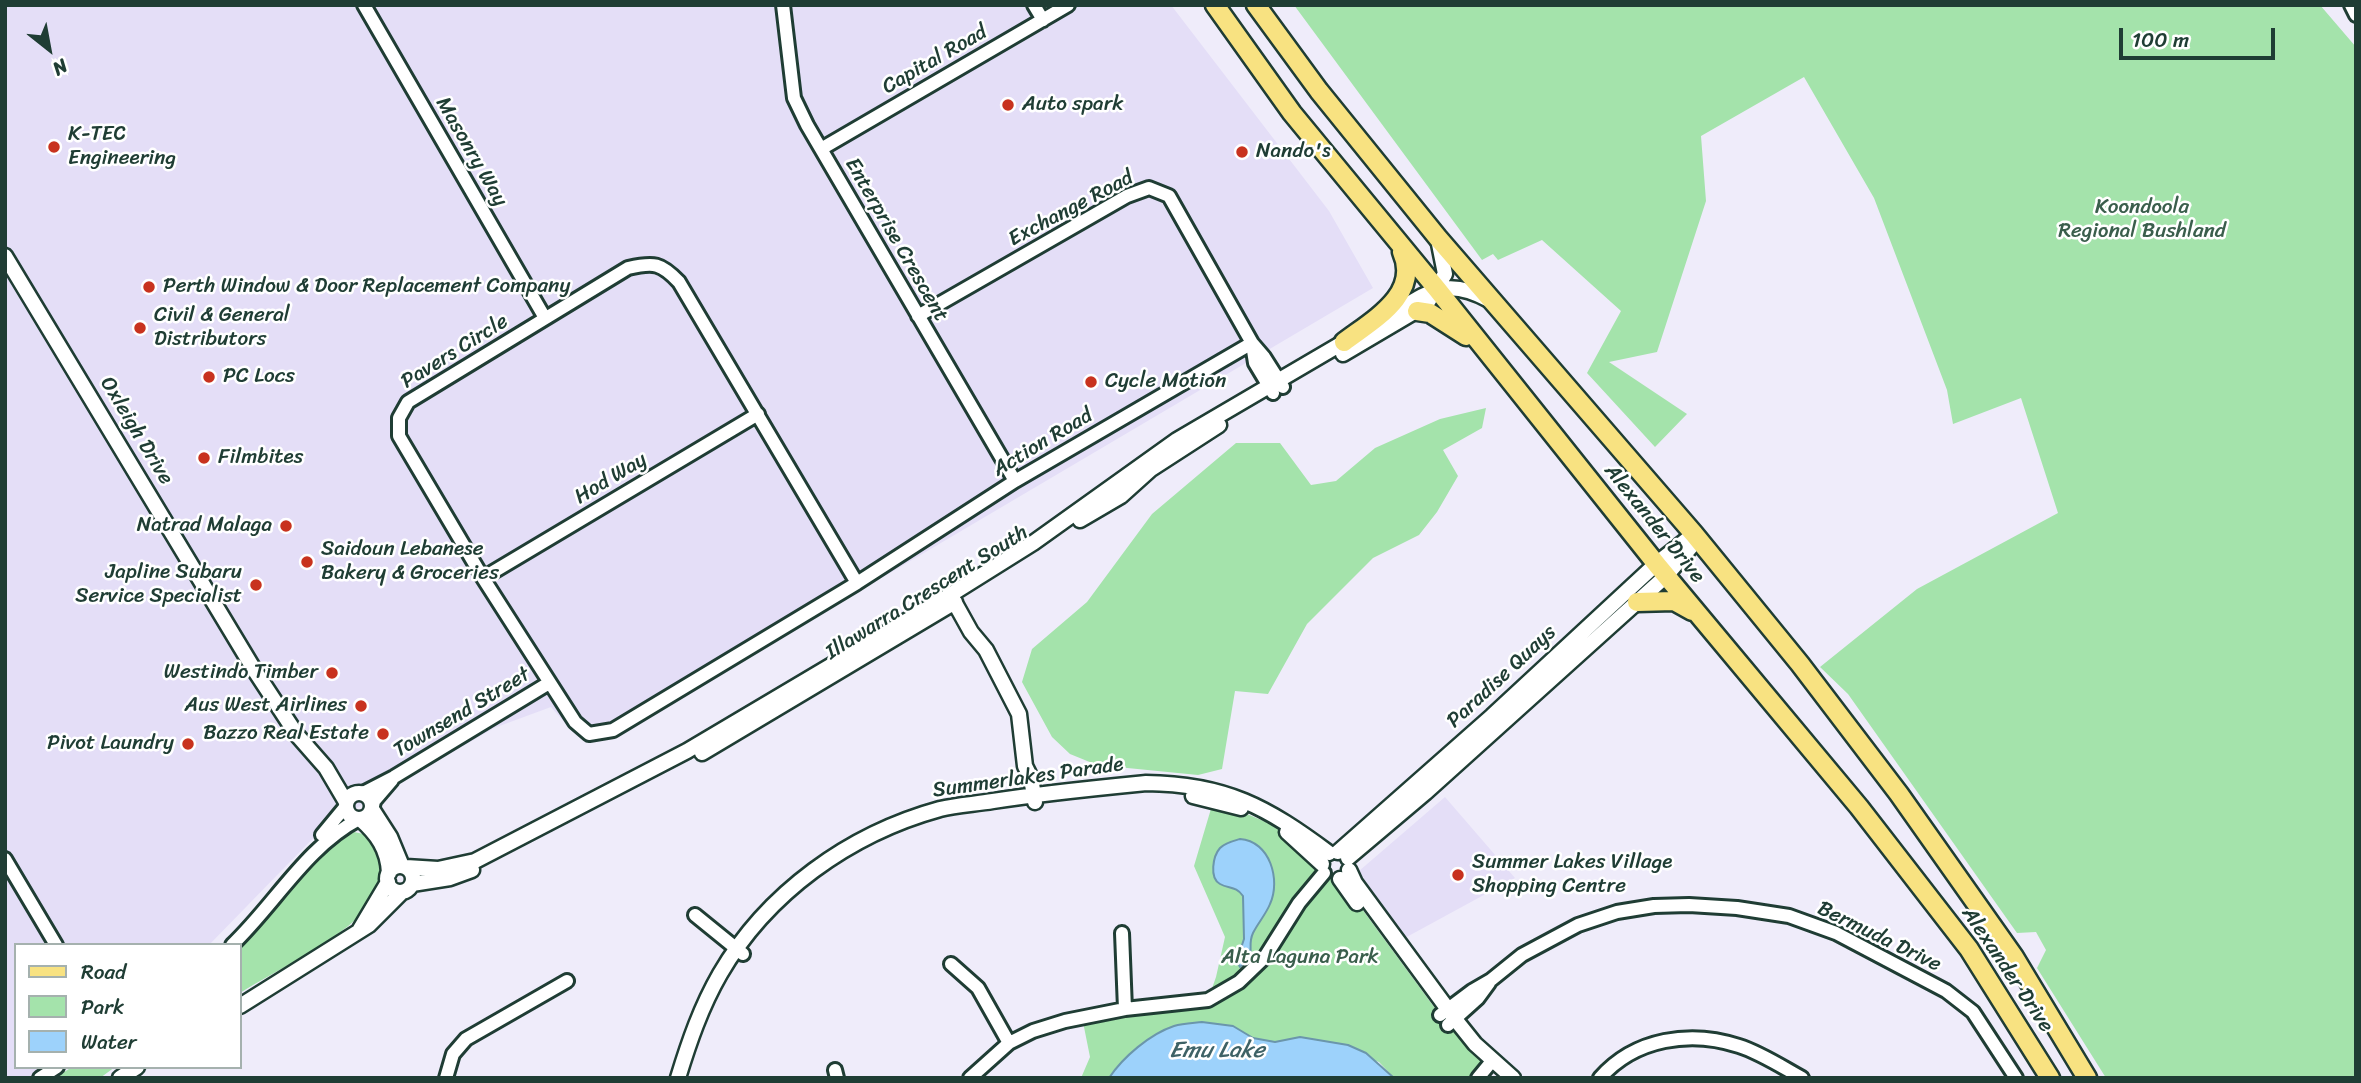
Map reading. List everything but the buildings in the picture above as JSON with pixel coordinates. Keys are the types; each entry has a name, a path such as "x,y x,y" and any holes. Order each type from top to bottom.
{"main road":[{"name":"Alexander Drive","path":"1215,5 1292,113 1437,289 1661,570 1859,807 1969,949 2050,1078"},
{"name":"Alexander Drive","path":"1256,5 1326,100 1437,238 1696,537 1800,664 1899,794 2014,957 2087,1078"},
{"path":"1344,342 1391,304 1403,289 1407,267 1398,242"},
{"path":"1417,311 1430,313 1460,330 1488,354"},
{"path":"1637,602 1674,601 1698,614"}],"street":[{"name":"Masonry Way","path":"363,5 545,318"},
{"name":"Enterprise Crescent","path":"783,5 794,98 821,149 1015,481"},
{"path":"1034,5 1043,20"},
{"name":"Capital Road","path":"821,149 1068,5"},
{"path":"2351,5 2356,15"},
{"name":"Exchange Road","path":"918,316 1126,196 1149,188 1169,196 1252,343 1255,363 1276,386"},
{"path":"1437,238 1446,270 1437,289"},
{"name":"Oxleigh Drive","path":"5,256 255,671 296,735 326,768 346,804"},
{"name":"Pavers Circle","path":"645,264 664,267 679,282 758,414 857,583 613,730 589,734 575,722 483,578 399,436 399,418 408,402 628,268 645,264"},
{"path":"1437,289 1459,287 1494,303"},
{"name":"Illawarra Crescent South","path":"1276,386 1417,311 1426,305 1437,289"},
{"name":"Illawarra Crescent South","path":"407,888 450,878 492,862 701,753 1102,505 1121,496 1151,469 1276,386 1344,342 1437,289"},
{"name":"Action Road","path":"857,583 1015,481 1252,343"},
{"name":"Hod Way","path":"483,578 758,414"},
{"name":"Paradise Quays","path":"1420,788 1492,716 1696,537"},
{"name":"Paradise Quays","path":"970,1078 1009,1043 1033,1031 1065,1021 1125,1009 1208,1000 1239,982 1265,957 1307,894 1335,866 1420,788 1637,602 1661,570"},
{"path":"956,596 971,632 986,650 1019,714 1025,766 1021,780 1028,799"},
{"name":"Illawarra Crescent South","path":"396,872 446,868 475,861 687,751 956,596"},
{"name":"Townsend Street","path":"361,792 394,777 550,682"},
{"name":"Oxleigh Drive","path":"326,768 361,792"},
{"name":"Townsend Street","path":"373,808 374,801 394,777"},
{"path":"315,852 322,834 351,795 361,792 370,798 390,837 396,872 394,891 407,888"},
{"name":"Summerlakes Parade","path":"678,1078 706,1001 739,951 766,913 830,858 900,822 942,809 1028,799 1137,792 1183,794 1240,808 1279,827 1335,866 1485,1069 1498,1078"},
{"path":"242,1005 335,948 378,918 407,888 413,877 396,872 373,830 352,816 346,804"},
{"path":"234,943 315,852 341,828 368,816 373,808"},
{"path":"5,859 56,943"},
{"path":"359,930 396,872"},
{"name":"Bermuda Drive","path":"1447,1017 1522,955 1578,925 1617,912 1654,906 1737,908 1788,916 1836,933 1962,1002 1986,1029 2016,1078"},
{"path":"695,915 739,951"},
{"path":"1122,933 1125,1009"},
{"name":"Summerlakes Parade","path":"687,1078 703,1030 739,951"},
{"path":"951,964 978,988 1009,1043"},
{"path":"446,1078 453,1054 466,1039 567,981"},
{"path":"1600,1078 1623,1058 1651,1044 1676,1038 1707,1038 1741,1046 1802,1078"},
{"name":"Summerlakes Parade","path":"1485,1069 1513,1078"}],"shaded area":[{"path":"5,5 1171,5 1329,211 1373,288 612,737 573,732 551,707 494,728 324,827 211,943 14,943 14,1069 40,1069 29,1078 5,1078"},
{"path":"1445,797 1515,878 1403,939 1359,871"}],"green space":[{"name":"Koondoola Regional Bushland","path":"1294,5 2320,5 2356,47 2356,1078 2106,1078 2037,968 2046,950 2036,932 2017,933 1848,694 1820,667 1917,589 2058,513 2021,398 1953,424 1947,390 1874,198 1804,77 1701,136 1706,201 1657,352 1609,362 1687,414 1655,447 1587,373 1621,311 1542,240 1498,260 1493,254 1482,260"},
{"path":"1486,408 1482,428 1443,450 1458,476 1437,512 1419,535 1373,558 1307,624 1268,694 1235,691 1222,769 1198,775 1097,765 1070,754 1052,737 1022,682 1032,649 1087,602 1152,514 1236,443 1280,443 1311,485 1336,481 1375,448 1440,419"},
{"name":"Alta Laguna Park","path":"1213,802 1278,829 1296,842 1321,871 1340,879 1440,1015 1486,1067 1478,1078 1394,1078 1379,1062 1300,1037 1275,1042 1253,1038 1233,1026 1115,1069 1109,1078 1081,1078 1090,1057 1082,1017 1208,1000 1225,937 1194,866"},
{"path":"354,832 368,835 373,843 380,872 372,901 355,921 340,932 242,992 242,947 309,870"},
{"path":"69,1069 112,1069 100,1078 55,1078"}],"water":[{"path":"1240,839 1250,841 1266,854 1274,884 1270,904 1251,938 1249,958 1240,967 1237,960 1244,939 1243,896 1238,891 1220,884 1214,877 1213,867 1220,848"},
{"name":"Emu Lake","path":"1202,1022 1233,1026 1253,1038 1275,1042 1300,1037 1348,1045 1366,1053 1394,1078 1109,1078 1129,1054 1147,1040 1177,1025"}],"place":[{"name":"Auto spark","path":"1008,105"},
{"name":"K-TEC Engineering","path":"54,147"},
{"name":"Nando's","path":"1242,152"},
{"name":"Perth Window & Door Replacement Company","path":"149,287"},
{"name":"Civil & General Distributors","path":"140,328"},
{"name":"PC Locs","path":"209,377"},
{"name":"Cycle Motion","path":"1091,382"},
{"name":"Filmbites","path":"204,458"},
{"name":"Natrad Malaga","path":"286,526"},
{"name":"Saidoun Lebanese Bakery & Groceries","path":"307,562"},
{"name":"Japline Subaru Service Specialist","path":"256,585"},
{"name":"Westindo Timber","path":"332,673"},
{"name":"Aus West Airlines","path":"361,706"},
{"name":"Bazzo Real Estate","path":"383,734"},
{"name":"Pivot Laundry","path":"188,744"},
{"name":"Summer Lakes Village Shopping Centre","path":"1458,875"}]}
